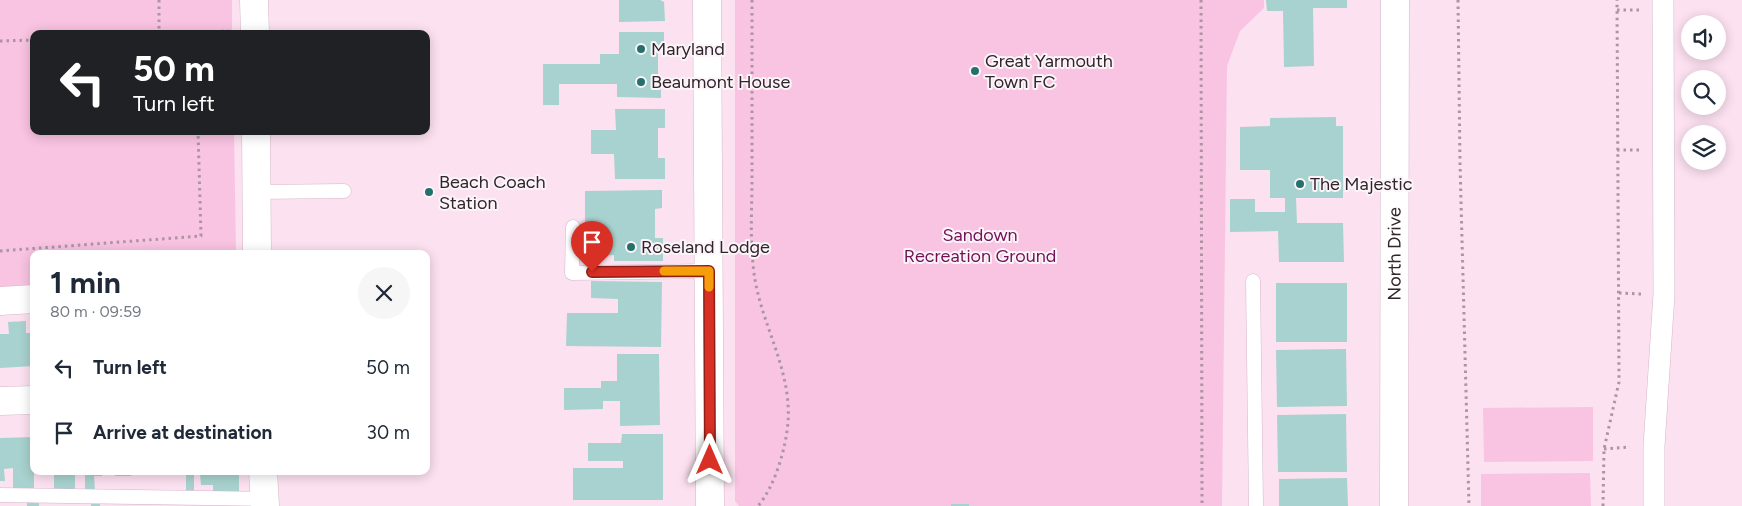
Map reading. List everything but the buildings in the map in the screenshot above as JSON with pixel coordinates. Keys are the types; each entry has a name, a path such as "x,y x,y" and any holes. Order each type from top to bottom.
{"street":[{"path":"254,0 255,30"},
{"path":"707,0 710,506"},
{"name":"North Drive","path":"1394,506 1395,0"},
{"path":"1654,506 1654,446 1664,294 1663,0"},
{"path":"256,135 257,250"},
{"path":"0,301 30,299"},
{"path":"0,401 30,400"},
{"path":"263,475 265,502"}],"lane":[{"path":"256,192 344,192"},
{"path":"573,227 572,273 709,271"},
{"path":"1253,281 1256,506"},
{"path":"0,495 265,502"}],"path":[{"path":"159,0 161,30"},
{"path":"752,0 753,265 762,315 781,364 787,389 788,423 780,462 769,494 758,506"},
{"path":"1202,0 1202,506"},
{"path":"1458,0 1460,163 1469,506"},
{"path":"1603,506 1604,449 1619,382 1617,0"},
{"path":"0,41 30,40"},
{"path":"0,251 201,236 198,135"}],"green space":[{"path":"0,0 232,0 232,30 30,30 30,135 234,135 236,250 30,250 30,290 0,292"},
{"name":"Sandown Recreation Ground","path":"735,0 1264,0 1264,8 1240,31 1227,66 1222,506 739,506 735,501"},
{"path":"1593,407 1593,461 1484,462 1483,408"},
{"path":"1590,473 1591,506 1481,506 1481,474"}],"slow traffic":[{"path":"664,271 709,271 709,287"}],"place":[{"name":"Maryland","path":"641,49"},
{"name":"Great Yarmouth Town FC","path":"975,71"},
{"name":"Beaumont House","path":"641,82"},
{"name":"The Majestic","path":"1300,184"},
{"name":"Beach Coach Station","path":"429,192"},
{"name":"Roseland Lodge","path":"631,247"}],"route":[{"path":"592,272 709,271 710,460"}]}
